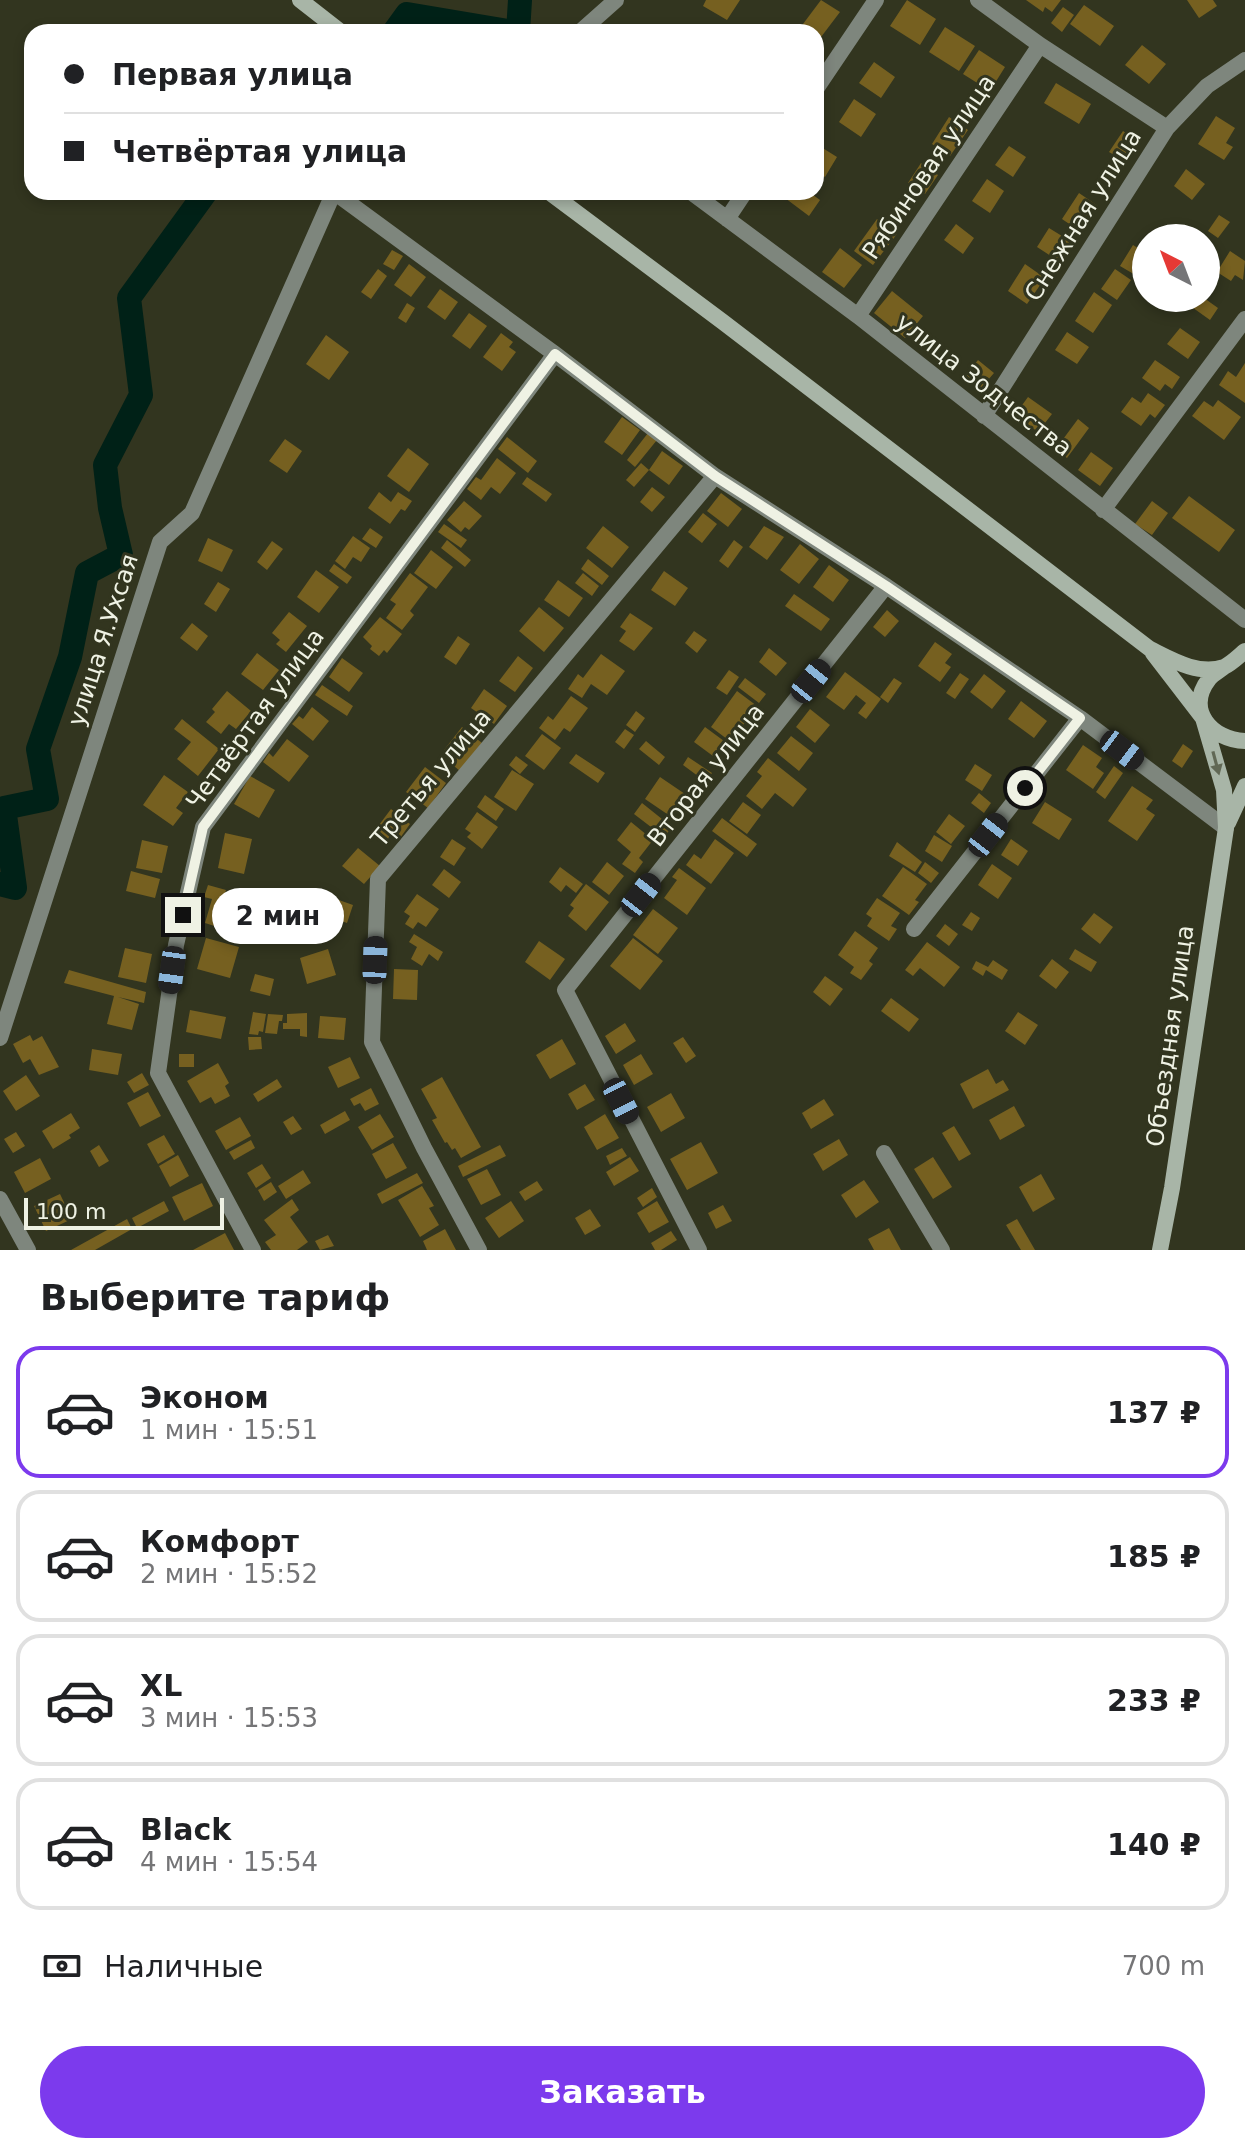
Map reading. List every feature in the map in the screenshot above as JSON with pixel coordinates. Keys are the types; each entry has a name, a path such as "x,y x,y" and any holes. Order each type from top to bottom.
{"main road":[{"path":"300,0 331,24"},
{"path":"560,200 1150,649 1181,664 1203,669 1245,665"},
{"path":"1150,649 1213,732 1228,740 1245,741"},
{"path":"1226,828 1224,790 1203,718 1201,697 1209,679 1245,651"},
{"path":"1226,828 1245,786"},
{"name":"Объездная улица","path":"1160,1250 1226,828"}],"street":[{"path":"589,24 616,0"},
{"path":"824,77 876,0"},
{"path":"978,0 1040,45 1167,128"},
{"name":"Рябиновая улица","path":"858,316 1040,45"},
{"name":"Снежная улица","path":"984,416 1167,128 1207,86 1245,60"},
{"name":"улица Я.Ухсая","path":"0,1038 160,542 192,513 330,200"},
{"path":"345,200 715,476 886,586 1080,718 1226,828"},
{"name":"улица Зодчества","path":"702,200 858,316 1245,620"},
{"path":"727,219 740,200"},
{"path":"1103,510 1245,319"},
{"name":"Четвёртая улица","path":"253,1250 158,1073 176,945 203,827 555,354"},
{"name":"Третья улица","path":"479,1250 372,1042 378,879 715,476"},
{"name":"Вторая улица","path":"699,1250 565,990 886,586"},
{"path":"914,929 1080,718"},
{"path":"884,1153 942,1250"},
{"path":"0,1199 28,1250"}],"building":[{"path":"706,0 740,0 727,20 703,6"},
{"path":"821,0 840,12 824,33 824,24 803,24"},
{"path":"907,0 936,19 920,45 890,26"},
{"path":"1026,0 1061,0 1052,12 1045,7 1043,12"},
{"path":"1187,0 1213,0 1217,6 1199,18"},
{"path":"1084,5 1114,26 1100,46 1070,24"},
{"path":"1063,7 1074,15 1062,32 1051,23"},
{"path":"945,27 975,46 959,71 929,52"},
{"path":"1142,45 1166,64 1149,84 1125,65"},
{"path":"979,50 1005,67 990,91 963,74"},
{"path":"874,62 895,77 881,98 859,83"},
{"path":"1056,83 1091,104 1079,124 1044,103"},
{"path":"854,99 876,114 861,137 839,122"},
{"path":"1216,116 1235,128 1226,143 1233,147 1224,160 1198,144"},
{"path":"949,117 968,130 950,156 932,144"},
{"path":"1123,131 1138,141 1125,161 1109,152"},
{"path":"1009,146 1026,157 1013,177 995,165"},
{"path":"824,149 837,157 824,176"},
{"path":"921,163 938,175 925,194 908,183"},
{"path":"1186,169 1205,184 1192,200 1174,186"},
{"path":"987,179 1004,191 990,213 972,201"},
{"path":"1079,193 1098,206 1081,232 1062,219"},
{"path":"788,200 820,200 809,216"},
{"path":"1219,215 1230,222 1220,235 1220,224 1213,224"},
{"path":"877,219 897,234 873,265 854,251"},
{"path":"956,224 974,238 963,254 944,240"},
{"path":"1049,228 1070,241 1057,260 1037,247"},
{"path":"1132,247 1132,273 1120,266"},
{"path":"840,248 862,265 844,288 822,272"},
{"path":"392,250 403,256 394,270 383,264"},
{"path":"1230,251 1245,261 1243,280 1235,275 1231,281 1220,274 1220,267"},
{"path":"409,264 426,277 411,297 394,285"},
{"path":"1025,264 1045,278 1027,304 1008,291"},
{"path":"378,269 387,276 371,299 361,292"},
{"path":"1115,269 1131,280 1117,300 1101,289"},
{"path":"440,289 458,302 445,320 427,307"},
{"path":"892,291 923,316 905,338 874,313"},
{"path":"1094,292 1112,305 1093,333 1075,321"},
{"path":"407,303 415,308 406,323 398,318"},
{"path":"1199,312 1215,312 1210,320"},
{"path":"469,313 487,326 470,349 452,336"},
{"path":"1180,328 1200,342 1188,359 1167,344"},
{"path":"1067,332 1089,347 1077,364 1055,350"},
{"path":"501,333 513,342 509,347 516,352 502,371 483,357"},
{"path":"326,335 349,352 329,380 306,364"},
{"path":"978,360 994,373 981,388 966,375"},
{"path":"1155,360 1180,377 1172,389 1165,384 1160,391 1142,378"},
{"path":"1245,363 1245,403 1219,385 1228,371 1236,377"},
{"path":"1148,393 1165,405 1155,418 1150,414 1141,426 1121,412 1132,397 1141,403"},
{"path":"1028,397 1052,414 1038,432 1015,415"},
{"path":"1218,400 1241,417 1224,440 1192,416 1204,401 1213,407"},
{"path":"622,417 640,430 622,455 604,442"},
{"path":"1078,419 1089,428 1067,458 1055,450"},
{"path":"648,433 657,440 635,467 627,460"},
{"path":"507,437 537,461 528,473 498,449"},
{"path":"285,439 302,451 287,473 269,461"},
{"path":"408,448 429,464 409,492 387,476"},
{"path":"662,451 683,466 669,485 649,470"},
{"path":"1091,452 1113,468 1100,486 1078,470"},
{"path":"497,458 516,473 500,494 491,487 481,500 467,489 476,477 481,480"},
{"path":"641,463 649,470 634,487 626,480"},
{"path":"527,477 552,494 546,502 522,484"},
{"path":"652,487 665,497 652,512 640,502"},
{"path":"379,492 391,502 398,492 412,501 405,511 401,509 390,524 368,508"},
{"path":"721,493 742,509 728,527 707,511"},
{"path":"1189,496 1235,530 1219,552 1172,518"},
{"path":"464,501 482,516 469,530 465,527 461,532 447,520"},
{"path":"1152,501 1168,513 1152,535 1135,524"},
{"path":"703,513 717,524 702,543 688,532"},
{"path":"444,524 467,540 461,548 438,532"},
{"path":"603,526 629,547 612,568 586,548"},
{"path":"764,526 784,537 767,560 749,547"},
{"path":"370,528 383,537 376,548 362,539"},
{"path":"353,536 370,548 361,562 353,557 345,569 335,561"},
{"path":"208,538 233,550 222,572 198,561"},
{"path":"447,540 471,560 465,567 441,548"},
{"path":"734,540 743,547 728,568 719,561"},
{"path":"272,541 283,549 267,570 257,562"},
{"path":"800,544 819,559 799,584 780,570"},
{"path":"431,550 453,567 436,589 414,573"},
{"path":"588,559 609,576 602,585 581,569"},
{"path":"334,564 352,577 347,584 329,571"},
{"path":"829,565 849,580 833,602 813,587"},
{"path":"316,570 339,587 319,613 297,597"},
{"path":"664,571 688,588 675,606 651,590"},
{"path":"410,573 428,587 410,611 414,615 402,630 386,618 396,604 390,600"},
{"path":"583,573 599,586 592,596 575,583"},
{"path":"558,580 583,598 569,617 544,600"},
{"path":"218,582 230,589 216,612 204,604"},
{"path":"794,594 830,619 821,631 785,606"},
{"path":"539,607 564,628 544,652 519,631"},
{"path":"887,610 899,621 885,637 873,627"},
{"path":"289,612 307,626 286,652 276,644 280,640 272,633"},
{"path":"630,613 653,628 634,651 619,641 626,631 620,627"},
{"path":"380,617 402,634 387,653 384,650 379,656 363,637"},
{"path":"192,623 208,636 197,651 180,638"},
{"path":"694,631 707,640 697,653 685,643"},
{"path":"458,636 470,644 456,665 444,657"},
{"path":"935,642 952,654 945,663 951,667 940,682 918,666"},
{"path":"769,648 787,663 776,676 759,662"},
{"path":"257,653 279,670 263,690 241,674"},
{"path":"601,654 625,671 607,695 591,684 582,698 568,689 578,674 583,678"},
{"path":"518,656 533,668 515,692 499,681"},
{"path":"342,658 363,673 349,692 329,677"},
{"path":"729,670 739,677 727,695 716,688"},
{"path":"845,672 881,699 866,719 858,713 866,703 856,695 844,710 826,697"},
{"path":"960,673 969,679 955,699 946,693"},
{"path":"984,674 1006,691 992,709 970,692"},
{"path":"745,678 766,694 759,703 738,687"},
{"path":"894,678 902,683 888,703 880,697"},
{"path":"322,685 353,706 347,716 315,695"},
{"path":"484,689 507,706 494,724 471,708"},
{"path":"227,691 251,711 236,729 229,724 221,734 206,722"},
{"path":"737,691 757,706 731,742 711,727"},
{"path":"571,696 588,708 570,732 564,728 555,740 539,728 548,716 553,720"},
{"path":"1021,701 1047,721 1034,738 1008,719"},
{"path":"312,707 329,721 313,741 292,724 299,716 303,719"},
{"path":"810,709 830,725 815,743 796,727"},
{"path":"636,711 645,718 635,732 626,725"},
{"path":"182,719 219,749 198,776 177,759 191,742 174,729"},
{"path":"462,727 482,743 460,771 449,762 453,757 444,750"},
{"path":"705,727 724,741 713,756 694,742"},
{"path":"625,729 634,735 624,749 615,742"},
{"path":"542,734 561,748 544,770 525,756"},
{"path":"791,736 813,753 799,771 777,753"},
{"path":"287,739 309,756 289,782 263,762 269,753 273,757"},
{"path":"646,741 665,757 659,765 639,749"},
{"path":"1183,744 1193,751 1182,768 1172,761"},
{"path":"1083,745 1102,758 1096,767 1104,773 1093,789 1066,770"},
{"path":"576,754 605,773 598,783 569,763"},
{"path":"516,756 528,765 520,774 509,765"},
{"path":"688,757 712,773 706,782 683,765"},
{"path":"768,758 807,789 793,807 775,793 762,809 746,796 762,776 757,772"},
{"path":"975,764 992,775 982,791 965,780"},
{"path":"1114,766 1123,773 1105,799 1096,792"},
{"path":"425,767 446,783 428,808 406,792"},
{"path":"512,770 534,784 516,811 494,797"},
{"path":"164,775 188,792 176,808 183,813 173,826 143,805"},
{"path":"250,776 275,790 259,818 234,804"},
{"path":"660,777 685,794 670,816 645,799"},
{"path":"1132,786 1153,800 1146,809 1155,815 1137,841 1108,821"},
{"path":"979,793 991,803 984,813 971,803"},
{"path":"485,795 504,809 496,821 477,807"},
{"path":"743,802 761,815 747,834 729,821"},
{"path":"1045,802 1072,819 1059,840 1032,823"},
{"path":"642,803 672,827 664,837 634,814"},
{"path":"391,809 410,824 398,841 390,835 388,839 376,829"},
{"path":"477,812 498,827 482,849 467,837 471,833 465,829"},
{"path":"949,814 965,826 951,844 936,832"},
{"path":"722,818 757,844 747,857 712,831"},
{"path":"631,822 653,840 639,858 643,862 635,873 622,864 631,852 617,840"},
{"path":"225,833 252,839 244,874 218,868"},
{"path":"934,835 952,846 942,862 925,851"},
{"path":"452,839 466,848 454,866 440,857"},
{"path":"715,839 734,853 711,884 686,865 694,854 701,859"},
{"path":"1011,839 1028,851 1018,866 1001,855"},
{"path":"142,840 168,846 162,873 136,868"},
{"path":"897,842 922,862 915,872 889,856"},
{"path":"358,848 380,866 364,884 342,866"},
{"path":"607,862 624,876 609,895 592,882"},
{"path":"925,862 939,873 931,883 918,873"},
{"path":"992,864 1012,878 998,899 978,885"},
{"path":"560,867 583,884 576,893 566,885 561,892 549,882"},
{"path":"903,867 927,884 909,915 882,896"},
{"path":"679,868 706,888 687,915 664,898 677,880 672,877"},
{"path":"444,869 461,882 449,898 432,885"},
{"path":"131,871 160,879 155,898 126,891"},
{"path":"586,884 609,902 586,931 568,916 574,908 570,905"},
{"path":"208,885 226,890 223,900 238,904 230,931 205,923 212,899 204,897"},
{"path":"322,894 353,905 347,923 315,912"},
{"path":"417,894 439,909 426,927 418,922 413,929 405,924 410,916 404,912"},
{"path":"877,898 900,913 891,926 897,929 889,941 867,926 872,918 866,914"},
{"path":"653,909 678,928 658,954 633,935"},
{"path":"971,912 980,918 972,931 962,925"},
{"path":"1094,913 1113,927 1100,944 1081,929"},
{"path":"945,924 958,934 949,946 936,936"},
{"path":"855,931 878,948 869,961 873,964 861,980 850,973 854,967 838,955"},
{"path":"414,934 443,952 438,961 429,954 422,966 411,959 417,947 409,942"},
{"path":"206,938 239,947 230,978 197,969"},
{"path":"633,938 663,961 640,990 610,966"},
{"path":"539,941 565,959 550,980 525,962"},
{"path":"927,942 960,967 944,987 920,968 913,976 905,970"},
{"path":"125,948 152,954 146,983 118,977"},
{"path":"328,949 336,975 307,984 300,958"},
{"path":"1075,949 1097,962 1091,972 1069,959"},
{"path":"1052,959 1069,972 1056,989 1039,976"},
{"path":"993,960 1008,970 1002,980 986,970 983,976 972,969 976,961 988,967"},
{"path":"394,969 418,970 417,1000 393,999"},
{"path":"69,970 146,992 144,1003 118,997 139,1004 132,1030 107,1024 114,996 64,983"},
{"path":"255,974 274,979 270,996 250,991"},
{"path":"825,976 843,989 830,1006 813,992"},
{"path":"891,998 919,1019 909,1032 881,1011"},
{"path":"190,1010 226,1017 221,1039 186,1032"},
{"path":"253,1012 266,1014 263,1032 259,1031 258,1035 249,1034"},
{"path":"1018,1012 1038,1025 1025,1045 1005,1031"},
{"path":"307,1013 307,1037 300,1036 300,1029 283,1029 287,1014"},
{"path":"268,1014 283,1015 277,1034 265,1033"},
{"path":"320,1016 346,1018 344,1040 318,1038"},
{"path":"625,1023 636,1041 616,1054 605,1036"},
{"path":"30,1035 33,1041 42,1036 59,1067 39,1075 30,1059 23,1063 13,1044"},
{"path":"248,1037 261,1037 262,1049 249,1050"},
{"path":"683,1037 696,1056 686,1063 673,1043"},
{"path":"562,1039 576,1064 550,1079 536,1055"},
{"path":"92,1049 122,1054 118,1075 89,1070"},
{"path":"179,1054 194,1054 194,1067 179,1067"},
{"path":"641,1054 653,1074 634,1085 623,1065"},
{"path":"350,1057 360,1078 338,1088 328,1067"},
{"path":"218,1063 229,1083 225,1086 230,1096 215,1104 211,1097 200,1103 187,1081"},
{"path":"988,1069 996,1084 1003,1080 1009,1090 973,1109 960,1084"},
{"path":"142,1073 149,1085 134,1093 127,1082"},
{"path":"26,1075 40,1096 16,1111 3,1091"},
{"path":"442,1077 481,1147 461,1158 455,1148 452,1150 445,1143 432,1120 437,1118 421,1089"},
{"path":"277,1079 282,1087 258,1102 253,1094"},
{"path":"585,1084 595,1100 577,1110 568,1094"},
{"path":"371,1088 379,1104 365,1111 360,1103 354,1106 350,1099"},
{"path":"148,1092 161,1116 140,1127 127,1103"},
{"path":"671,1093 685,1118 661,1132 647,1107"},
{"path":"824,1099 834,1115 811,1129 802,1113"},
{"path":"1014,1106 1025,1126 1000,1140 989,1120"},
{"path":"345,1111 350,1120 325,1134 320,1125"},
{"path":"71,1113 80,1128 53,1149 42,1131"},
{"path":"380,1114 394,1137 372,1150 358,1127"},
{"path":"605,1114 619,1138 597,1150 584,1127"},
{"path":"293,1116 302,1129 291,1135 283,1122"},
{"path":"240,1117 251,1136 226,1150 215,1131"},
{"path":"954,1126 971,1154 959,1161 942,1133"},
{"path":"16,1132 25,1146 13,1153 4,1139"},
{"path":"164,1135 175,1154 158,1164 147,1144"},
{"path":"839,1139 848,1155 823,1171 813,1154"},
{"path":"251,1140 255,1148 234,1160 229,1152"},
{"path":"701,1142 718,1173 687,1190 670,1159"},
{"path":"393,1143 407,1168 386,1179 372,1154"},
{"path":"99,1145 109,1161 99,1167 90,1151"},
{"path":"500,1145 506,1156 463,1177 458,1166"},
{"path":"622,1148 627,1156 610,1165 606,1156"},
{"path":"178,1155 189,1176 170,1187 159,1166"},
{"path":"630,1157 639,1171 614,1186 606,1172"},
{"path":"933,1157 952,1187 933,1199 914,1169"},
{"path":"40,1158 51,1179 25,1193 14,1172"},
{"path":"262,1164 271,1178 256,1188 247,1173"},
{"path":"487,1169 501,1195 481,1205 467,1179"},
{"path":"303,1170 311,1183 286,1199 278,1186"},
{"path":"417,1173 423,1183 382,1204 377,1194"},
{"path":"1041,1174 1055,1199 1033,1212 1019,1187"},
{"path":"864,1180 879,1202 856,1218 841,1195"},
{"path":"537,1181 543,1190 525,1201 519,1192"},
{"path":"271,1182 277,1192 264,1201 258,1190"},
{"path":"202,1183 213,1206 184,1221 172,1197"},
{"path":"422,1186 434,1206 429,1208 439,1225 420,1237 398,1200"},
{"path":"652,1188 657,1197 643,1207 637,1198"},
{"path":"60,1194 72,1219 46,1231 34,1206"},
{"path":"292,1199 299,1210 290,1217 308,1242 297,1250 271,1250 265,1242 276,1235 264,1220"},
{"path":"164,1201 169,1211 137,1228 132,1218"},
{"path":"511,1201 524,1221 499,1238 485,1218"},
{"path":"657,1201 669,1222 649,1233 637,1213"},
{"path":"723,1205 732,1221 716,1229 708,1213"},
{"path":"590,1209 601,1226 585,1235 575,1218"},
{"path":"127,1219 132,1229 95,1250 71,1250"},
{"path":"1017,1219 1035,1250 1021,1250 1006,1225"},
{"path":"889,1228 901,1250 874,1250 868,1239"},
{"path":"445,1229 456,1250 427,1250 423,1241"},
{"path":"671,1231 677,1240 661,1250 655,1250 651,1243"},
{"path":"225,1233 234,1250 193,1250"},
{"path":"328,1235 334,1246 320,1250 315,1241"}],"waterway":[{"path":"518,24 520,0"},
{"path":"400,24 407,14 466,24"},
{"path":"0,884 15,888 4,808 47,799 38,749 70,657 87,573 121,555 110,508 105,465 141,395 129,298 200,200"}],"route":[{"path":"183,915 203,827 555,354 715,476 886,586 1080,718 1025,788"}]}
